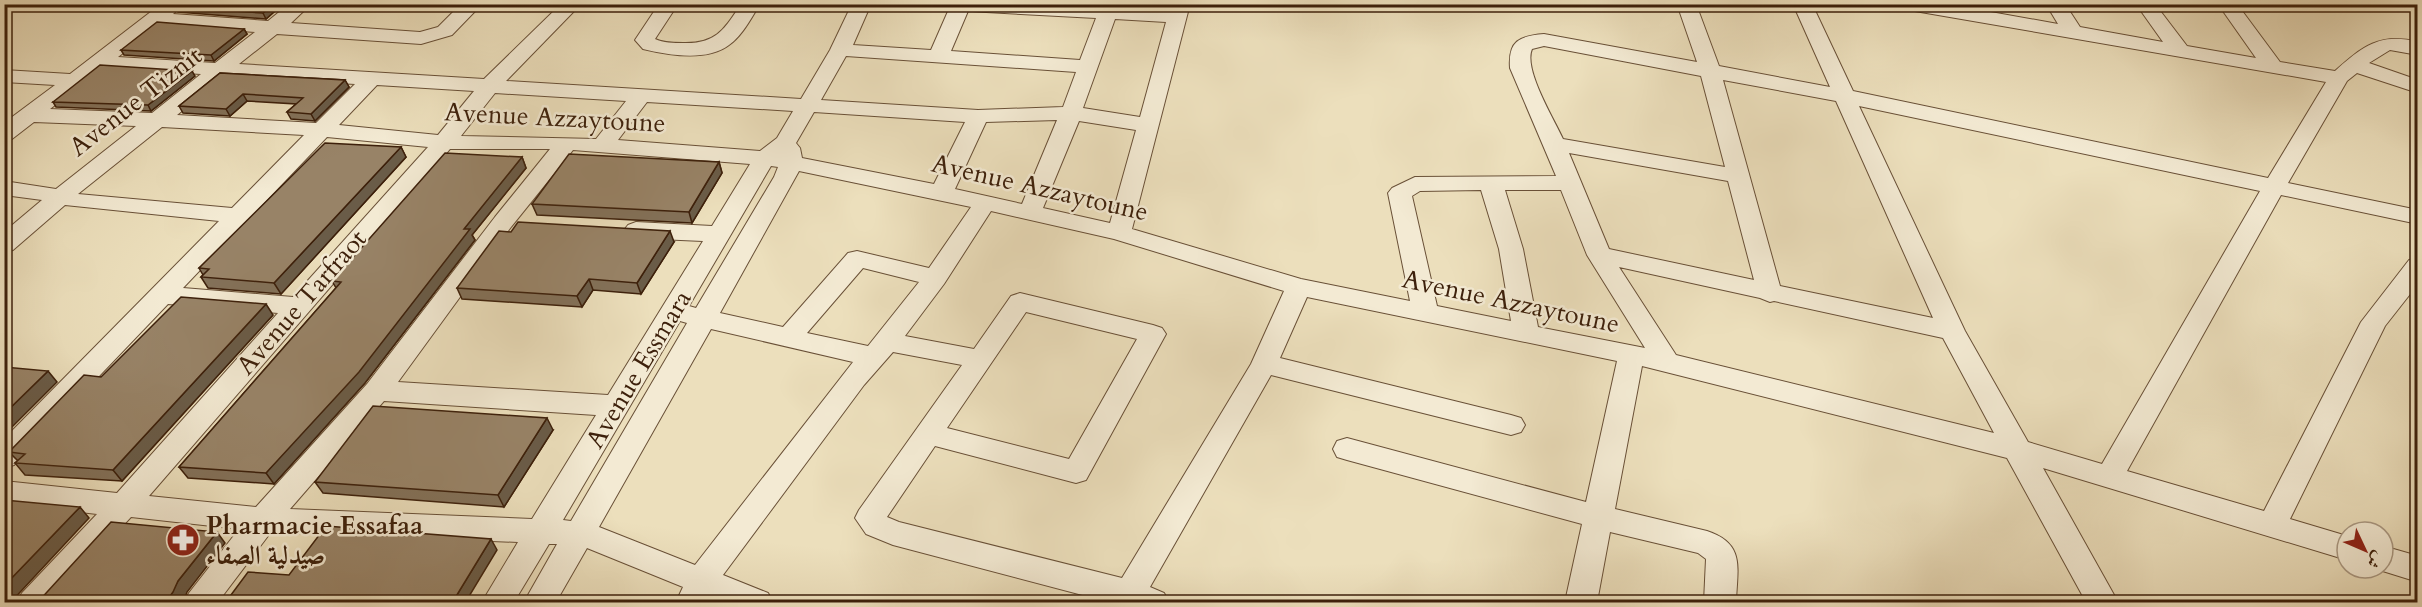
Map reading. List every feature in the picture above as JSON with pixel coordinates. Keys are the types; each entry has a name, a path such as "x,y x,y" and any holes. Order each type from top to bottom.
{"street":[{"path":"4,134 174,4"},
{"name":"Avenue Tiznit","path":"4,245 60,197 302,4"},
{"path":"155,19 429,37 445,31 473,4"},
{"name":"Avenue Tarfraot","path":"33,603 124,505 444,141 489,86 572,4"},
{"path":"669,4 645,40 650,45 692,48 714,46 729,35 752,4"},
{"name":"Avenue Essmara","path":"498,603 720,234 781,154 807,104 840,50 862,4"},
{"path":"953,4 1179,11 1119,233"},
{"path":"1686,4 1711,73 1770,294"},
{"path":"1802,4 1952,331 2102,603"},
{"path":"1909,4 2273,66 2347,71 2418,87"},
{"path":"2055,4 2073,32"},
{"path":"2145,4 2179,49"},
{"path":"2227,4 2273,66"},
{"path":"938,57 961,5"},
{"path":"1029,214 1071,113 1110,9"},
{"path":"1667,362 1599,255 1520,68 1519,55 1523,46 1530,41 1544,40 1844,96 2418,217"},
{"path":"2110,476 2274,187 2347,71 2386,44 2403,44 2418,49"},
{"path":"840,50 1089,67"},
{"path":"101,62 978,116 1071,113 1148,125"},
{"path":"4,76 74,80"},
{"path":"4,457 372,78"},
{"path":"603,145 641,95"},
{"name":"Avenue Azzaytoune","path":"30,116 158,120 323,130 444,141 567,143 781,154 1029,214 1119,233 1299,287 1667,362 2016,449 2335,544"},
{"path":"942,193 978,116"},
{"path":"200,603 263,520 377,391 515,223 567,143"},
{"path":"1554,144 1739,176"},
{"name":"Avenue Essmara","path":"540,603 785,177 781,154"},
{"path":"1425,311 1400,193 1415,184 1570,183"},
{"path":"1491,184 1511,249 1526,333"},
{"path":"4,188 78,201 240,216"},
{"path":"697,591 854,378 880,349 935,278 985,203"},
{"path":"617,228 720,234"},
{"path":"1599,255 1770,294 1952,331"},
{"path":"788,338 857,259 935,278"},
{"path":"2272,526 2374,321 2418,266"},
{"path":"929,434 1076,472 1153,334 1020,302 870,515 873,524 893,532 1136,599 1264,364 1299,287"},
{"path":"159,295 297,306"},
{"path":"673,312 788,338 980,359"},
{"path":"1581,603 1631,356"},
{"path":"1264,364 1512,425"},
{"path":"377,391 616,406"},
{"path":"1347,449 1598,518 1707,543 1722,554 1720,603"},
{"path":"4,492 263,520 541,529 580,533 697,591 757,603"}],"building":[{"path":"178,4 274,4 263,13 175,7"},
{"path":"157,22 244,29 211,55 121,50"},
{"path":"100,65 192,71 148,105 53,102"},
{"path":"220,73 345,80 311,114 287,112 303,98 243,94 226,109 179,106"},
{"path":"325,143 401,147 274,283 201,277 209,269 199,268"},
{"path":"445,153 522,157 464,229 470,229 359,372 266,473 179,467 341,282 332,281"},
{"path":"569,154 719,162 689,212 532,204"},
{"path":"518,222 670,231 637,283 589,279 577,296 457,288 499,231 511,232"},
{"path":"181,297 266,304 113,470 15,463 25,454 9,452 84,375 101,377"},
{"path":"4,367 48,371 4,414"},
{"path":"373,406 547,418 498,495 315,482"},
{"path":"4,500 80,507 4,586"},
{"path":"111,522 217,532 178,581 165,603 37,603"},
{"path":"326,526 491,539 452,603 225,603 248,572 289,575"}],"place":[{"name":"Pharmacie Essafaa صيدلية الصفاء","path":"183,540"}]}
